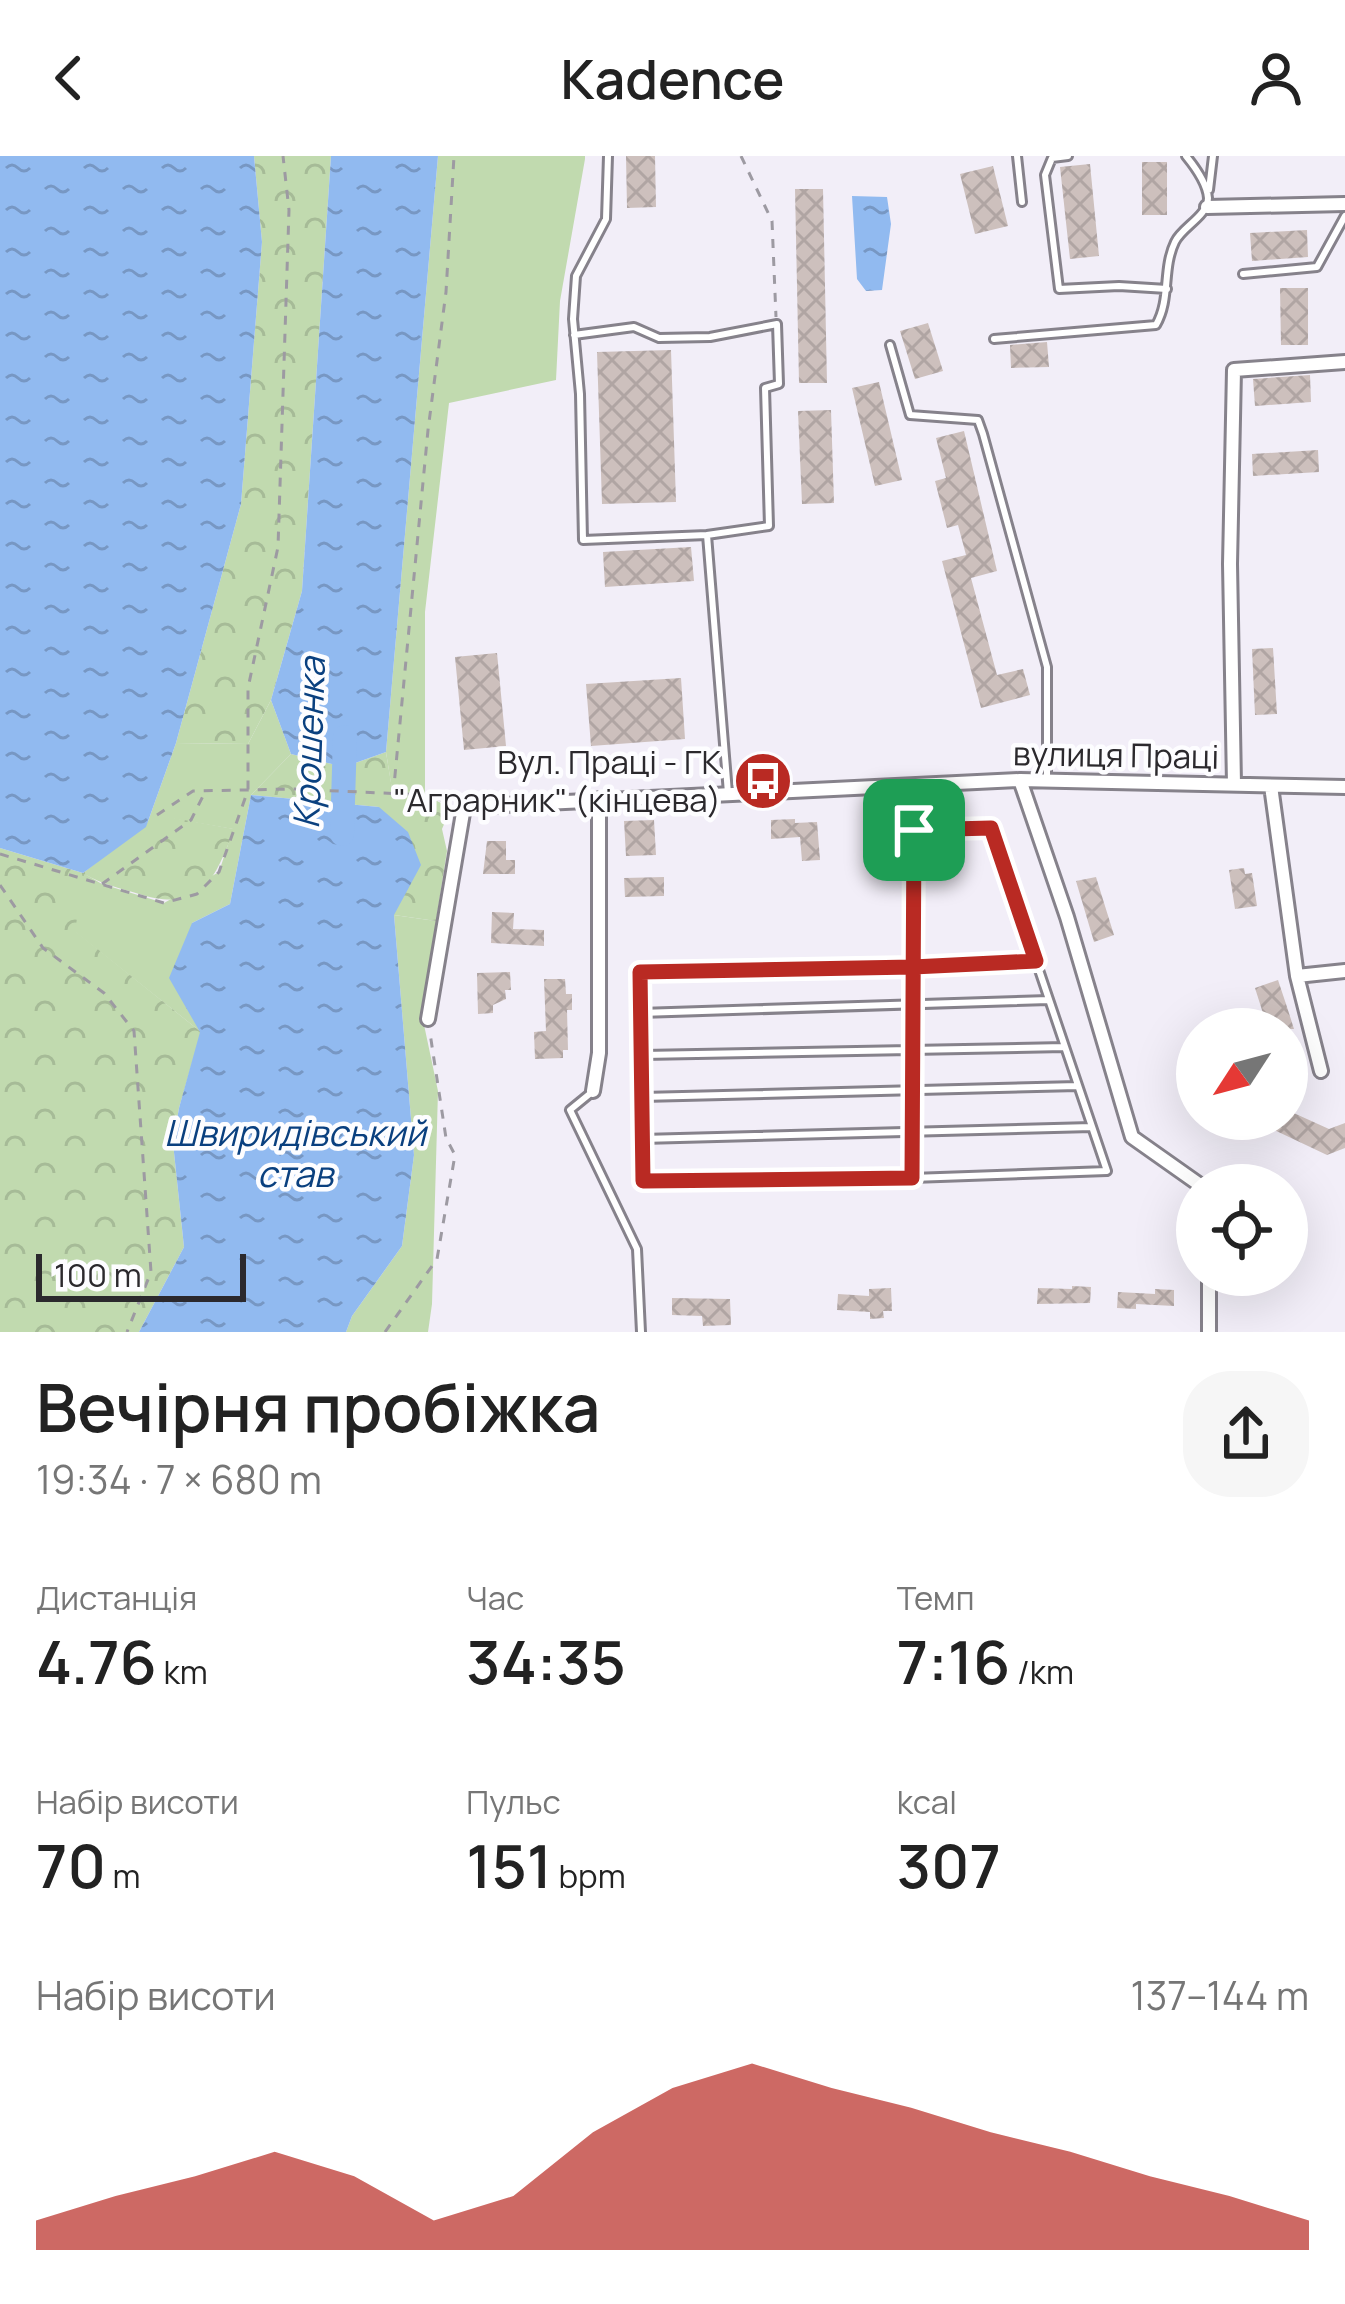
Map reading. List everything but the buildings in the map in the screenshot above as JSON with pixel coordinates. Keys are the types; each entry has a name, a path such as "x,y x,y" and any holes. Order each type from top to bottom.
{"street":[{"path":"1207,200 1345,204"},
{"path":"1234,784 1230,564 1234,370 1345,362"},
{"path":"1020,780 1067,917 1132,1137 1176,1168"},
{"name":"вулиця Праці","path":"464,807 1020,780 1345,787"},
{"path":"1271,786 1297,976 1321,1071"},
{"path":"593,1091 599,1054 598,799"},
{"path":"428,1019 464,807"},
{"path":"1297,976 1345,971"},
{"path":"1209,1296 1209,1332"}],"lane":[{"path":"574,335 634,327 659,338 710,337 777,324 779,384 765,388 769,526 707,535 583,540 574,335 576,277 606,219 608,156"},
{"path":"1017,156 1022,202"},
{"path":"1068,156 1052,158 1046,175 1059,289 1167,289"},
{"path":"1186,156 1207,200"},
{"path":"994,339 1156,325 1165,309 1168,261 1176,238 1207,200 1213,156"},
{"path":"1243,274 1317,267 1345,216"},
{"path":"890,345 910,416 978,420 1047,667 1047,783"},
{"path":"707,535 728,793"},
{"path":"912,1178 914,783"},
{"path":"914,830 991,828 1065,1046 1107,1171 643,1181 640,972 1036,961"},
{"path":"640,1013 1049,1000"},
{"path":"641,1055 1065,1046"},
{"path":"642,1097 1078,1086"},
{"path":"593,1091 570,1109 637,1249 640,1332"},
{"path":"642,1138 1092,1127"}],"path":[{"path":"0,854 164,903 197,894 219,872 248,790 248,688 278,547 289,210 283,156"},
{"path":"393,796 446,292 454,156"},
{"path":"741,156 772,221 777,324"},
{"path":"102,884 191,820 205,790"},
{"path":"157,815 193,791 205,790 425,795 464,807"},
{"path":"0,885 43,948 104,993 134,1031 151,1272 127,1332"},
{"path":"385,1332 436,1259 455,1155 446,1138 428,1019"}],"green space":[{"path":"254,156 331,156 302,591 271,700 248,744 176,743 241,504 262,242"},
{"path":"438,156 585,159 560,301 556,380 449,403 425,612 425,795 393,796 386,752"},
{"path":"271,700 291,754 251,795 230,904 192,923 201,1032 74,931 83,873 102,884 164,903 219,872 233,829 158,816 146,827 176,743 248,744"},
{"path":"386,752 393,795 425,795 451,808 442,829 447,851 436,921 394,915 379,807 251,795 291,754 344,767"},
{"path":"157,815 234,829 212,877 191,895 160,899 84,874 75,931 201,1032 173,1143 184,1247 139,1332 0,1332 0,848 83,873"},
{"path":"394,915 436,921 423,1020 438,1091 432,1304 428,1332 346,1332 352,1316 402,1246 414,1155"}],"water":[{"path":"0,156 254,156 262,242 241,504 176,743 146,827 83,873 0,848"},
{"path":"331,156 438,156 386,752 344,767 291,754 271,700 302,591"},
{"path":"852,196 887,197 891,224 882,290 866,291 857,279"},
{"name":"Швиридівський став","path":"251,795 379,807 408,832 421,865 394,915 414,1155 402,1246 352,1316 346,1332 139,1332 184,1247 173,1143 200,1032 169,978 192,923 230,904"}],"waterway":[{"name":"Крошенка","path":"342,834 345,737"}],"place":[{"name":"Вул. Праці - ГК \"Аграрник\" (кінцева)","path":"763,781"}],"route":[{"path":"914,830 913,967 913,1005 912,1134 912,1178 643,1181 640,972 913,967 1036,961 991,828 914,830"}]}
